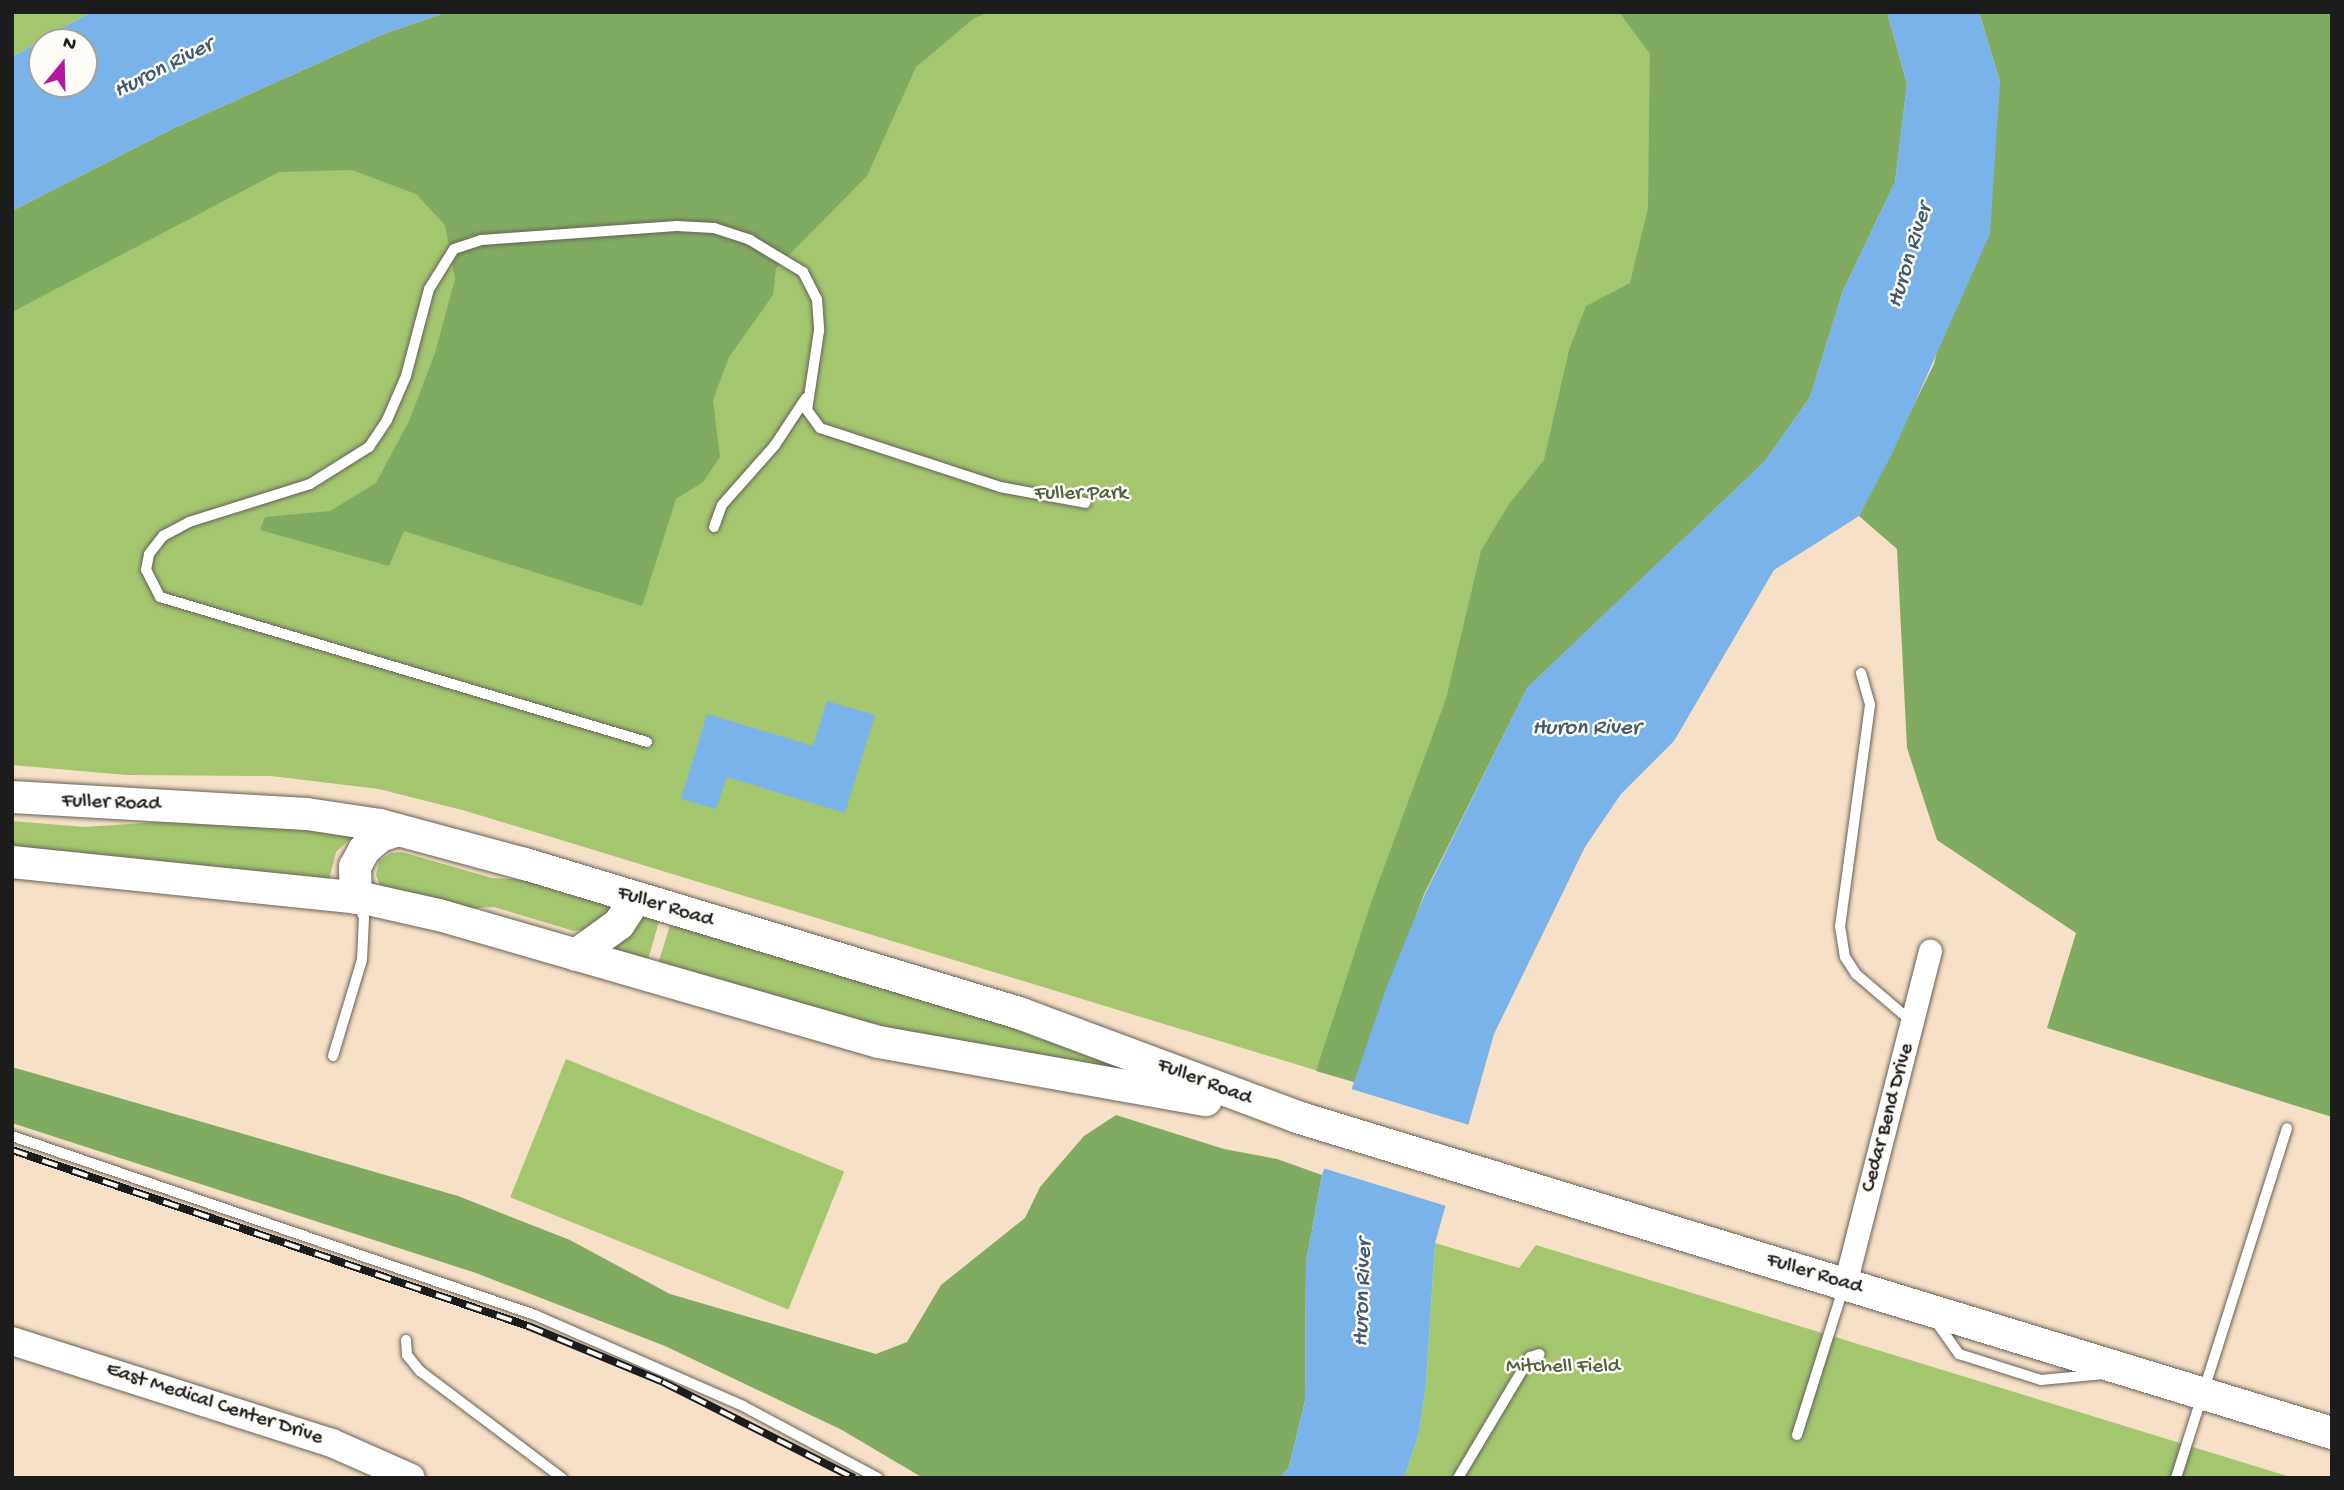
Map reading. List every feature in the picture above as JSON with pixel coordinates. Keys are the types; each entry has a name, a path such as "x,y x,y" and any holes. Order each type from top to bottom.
{"main road":[{"name":"Fuller Road","path":"12,797 307,814 398,830 1022,1014 1297,1117 2332,1433"},
{"path":"356,898 355,867 364,850 380,836 398,830"},
{"name":"Fuller Road","path":"12,863 356,898 439,915 879,1042 1297,1117"},
{"path":"576,955 619,924 635,899"}],"street":[{"name":"Cedar Bend Drive","path":"1845,1284 1914,1023 1930,951"},
{"name":"East Medical Center Drive","path":"12,1341 332,1443 411,1478"}],"lane":[{"path":"647,743 160,597 146,570 149,554 163,536 189,522 310,484 369,447 387,420 406,376 439,269 454,249 481,240 677,226 714,228 778,253 803,272 817,299 819,331 806,398 775,445 722,505 714,527"},
{"path":"806,398 810,417 836,436 1009,490 1086,503"},
{"path":"1861,673 1870,705 1840,926 1845,957 1856,974 1914,1023"},
{"path":"334,1055 362,960 364,918 356,898"},
{"path":"2176,1478 2287,1128"},
{"path":"12,1136 536,1315 743,1406 878,1478"},
{"path":"1797,1435 1845,1284"},
{"path":"406,1340 407,1354 420,1371 562,1478"},
{"path":"1458,1478 1530,1357 1540,1354"}],"green space":[{"path":"18,12 91,12 63,28 28,28 28,48 12,57 12,16"},
{"name":"Fuller Park","path":"447,12 1887,12 1842,293 1810,397 1764,462 1527,688 1424,894 1354,1082 466,811 379,789 271,776 127,775 12,765 12,211"},
{"path":"447,12 989,12 973,19 916,67 867,176 776,268 773,295 729,357 713,400 720,457 703,482 676,499 642,606 404,531 389,566 260,530 265,517 330,511 376,483 409,421 435,353 455,279 445,225 416,194 352,170 279,172 12,312 12,211 174,128 381,35"},
{"path":"1619,12 1887,12 1907,84 1895,182 1842,293 1810,397 1764,462 1527,688 1424,894 1354,1082 1316,1071 1372,900 1446,699 1481,551 1509,504 1544,460 1569,350 1586,306 1630,283 1648,208 1650,54"},
{"path":"1979,12 2332,12 2332,1117 2047,1028 2076,933 1937,840 1907,748 1897,549 1859,516 1934,364 2000,82"},
{"path":"12,821 85,827 173,821 275,823 352,837 336,852 329,880 12,852"},
{"path":"402,852 492,878 532,880 611,904 612,910 589,929 574,931 494,907 463,909 381,887 376,875 379,861 391,853"},
{"path":"643,914 660,918 647,963 613,950"},
{"path":"671,922 1215,1089 910,1036 658,964"},
{"path":"566,1059 844,1171 788,1310 510,1197"},
{"path":"12,1067 458,1196 570,1240 670,1294 876,1354 907,1342 941,1285 1025,1218 1040,1187 1084,1136 1116,1115 1224,1149 1277,1159 1322,1175 1306,1263 1305,1401 1289,1467 1280,1478 923,1478 842,1430 665,1346 476,1273 12,1123"},
{"name":"Mitchell Field","path":"1435,1243 1519,1268 1536,1245 2294,1478 1404,1478 1419,1433 1426,1384"}],"water":[{"name":"Huron River","path":"91,12 447,12 381,35 174,128 12,211 12,57 28,48 28,98 98,98 98,28 63,28"},
{"name":"Huron River","path":"1887,12 1979,12 2000,82 1990,234 1892,454 1859,516 1774,570 1674,741 1621,794 1585,847 1494,1034 1435,1243 1426,1384 1419,1433 1404,1478 1280,1478 1289,1467 1305,1401 1306,1263 1322,1175 1388,983 1425,894 1527,688 1764,462 1810,397 1842,293 1895,182 1907,84"},
{"path":"827,701 875,715 845,813 727,777 716,809 681,799 707,714 813,746"}],"pier":[{"path":"1348,1088 1473,1126 1449,1207 1323,1168"}],"railway":[{"path":"12,1150 528,1326 663,1382 854,1478"}]}
